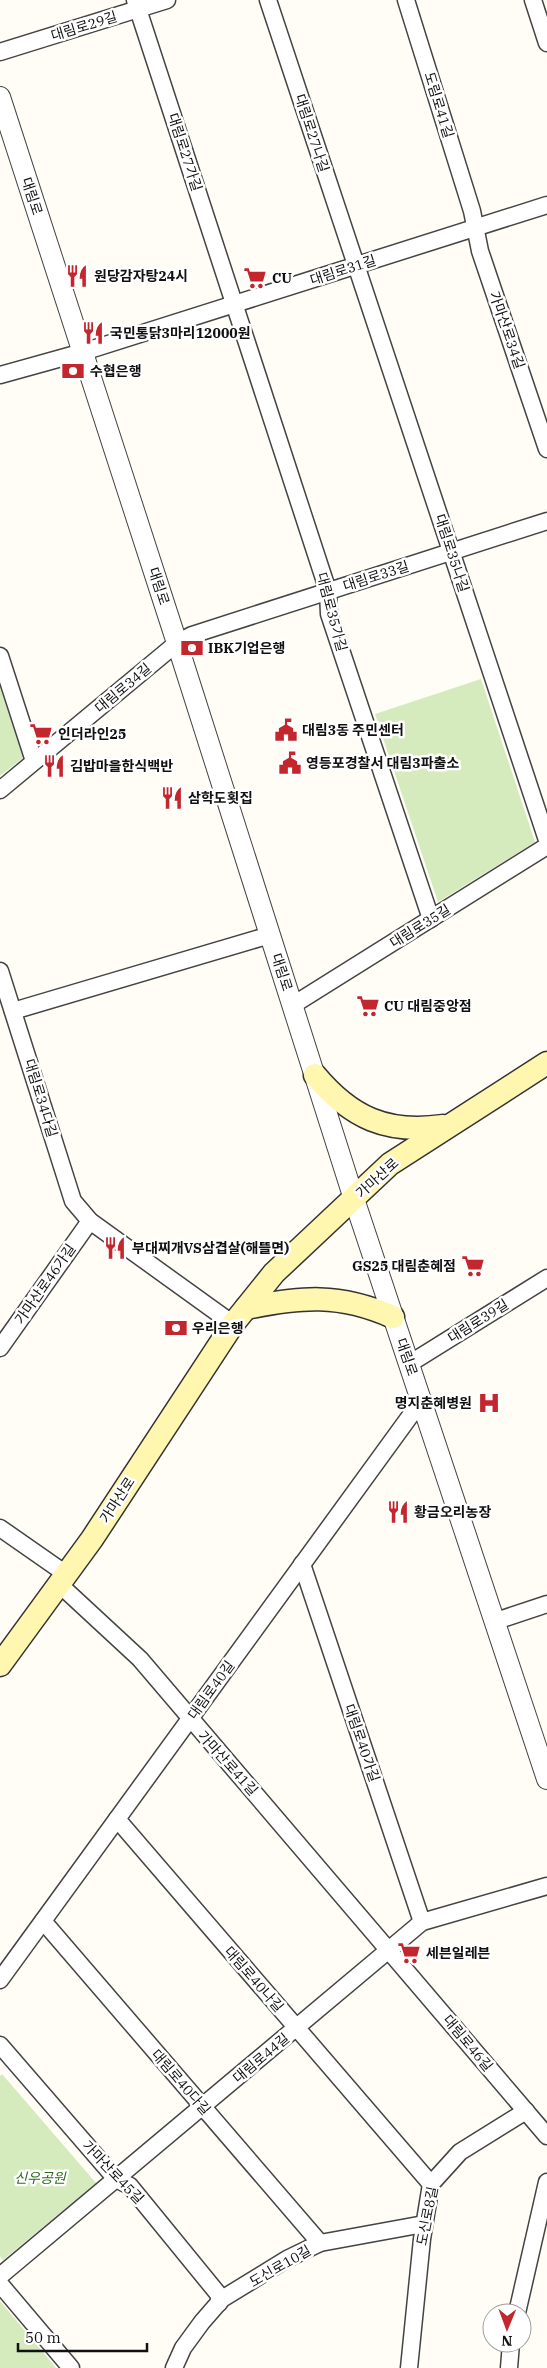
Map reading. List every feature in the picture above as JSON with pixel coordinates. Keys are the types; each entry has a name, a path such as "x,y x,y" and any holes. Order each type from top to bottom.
{"main road":[{"name":"가마산로","path":"0,1665 63,1579 239,1316 274,1273 390,1164 547,1063"},
{"path":"315,1075 333,1097 353,1111 372,1119 396,1128 416,1130 449,1126"},
{"path":"239,1316 289,1299 322,1298 356,1304 393,1317"}],"street":[{"name":"대림로29길","path":"0,52 136,5 167,0"},
{"name":"대림로27나길","path":"268,0 356,265"},
{"name":"도림로41길","path":"406,0 472,211"},
{"path":"533,0 547,43"},
{"name":"대림로27가길","path":"136,5 235,304"},
{"name":"대림로","path":"0,97 177,643 354,1199 547,1779"},
{"name":"대림로31길","path":"83,352 547,205"},
{"name":"가마산로34길","path":"472,211 480,251 541,410 547,449"},
{"name":"대림로35나길","path":"356,265 547,840"},
{"name":"대림로35가길","path":"235,304 328,591 329,614 431,918"},
{"path":"0,375 83,352"},
{"name":"대림로33길","path":"177,643 192,635 547,522"},
{"name":"대림로34길","path":"0,790 177,643"},
{"path":"0,656 34,762"},
{"name":"대림로35길","path":"293,1005 547,846"},
{"name":"대림로","path":"13,1011 270,935"},
{"name":"대림로34다길","path":"0,971 73,1201 90,1221"},
{"path":"90,1221 239,1316"},
{"name":"가마산로46가길","path":"0,1348 90,1221"},
{"name":"대림로39길","path":"409,1364 547,1278"},
{"name":"대림로40길","path":"0,1980 422,1401"},
{"path":"0,1528 63,1579"},
{"name":"대림로40가길","path":"302,1564 422,1922"},
{"name":"가마산로41길","path":"63,1579 140,1659 389,1950"},
{"path":"496,1621 547,1604"},
{"name":"대림로40나길","path":"117,1819 431,2184"},
{"name":"대림로44길","path":"0,2276 422,1922 547,1886"},
{"name":"대림로40다길","path":"43,1921 320,2243"},
{"name":"대림로46길","path":"389,1950 547,2136"},
{"name":"가마산로45길","path":"0,2045 116,2179 130,2186 219,2295 219,2302"},
{"name":"도신로8길","path":"409,2368 410,2338 424,2224 431,2184 460,2152 526,2111"},
{"path":"519,2303 547,2182"},
{"name":"도신로10길","path":"174,2368 183,2348 219,2302 287,2259 320,2243 424,2224"},
{"path":"0,2284 71,2368"},
{"path":"509,2368 510,2353"}],"green space":[{"path":"481,679 535,842 438,902 375,714"},
{"path":"0,683 24,757 0,776"},
{"name":"신우공원","path":"2,2074 96,2183 3,2260 0,2256 0,2076"},
{"path":"0,2301 56,2368 0,2368"}],"place":[{"name":"원당감자탕24시","path":"77,276"},
{"name":"CU","path":"255,278"},
{"name":"국민통닭3마리12000원","path":"93,333"},
{"name":"수협은행","path":"73,371"},
{"name":"IBK기업은행","path":"192,648"},
{"name":"대림3동 주민센터","path":"286,730"},
{"name":"인더라인25","path":"41,734"},
{"name":"영등포경찰서 대림3파출소","path":"290,763"},
{"name":"김밥마을한식백반","path":"54,766"},
{"name":"삼학도횟집","path":"172,798"},
{"name":"CU 대림중앙점","path":"368,1006"},
{"name":"부대찌개VS삼겹살(해뜰면)","path":"115,1248"},
{"name":"GS25 대림춘혜점","path":"473,1266"},
{"name":"우리은행","path":"176,1328"},
{"name":"명지춘혜병원","path":"489,1403"},
{"name":"황금오리농장","path":"398,1512"},
{"name":"세븐일레븐","path":"409,1953"}]}
